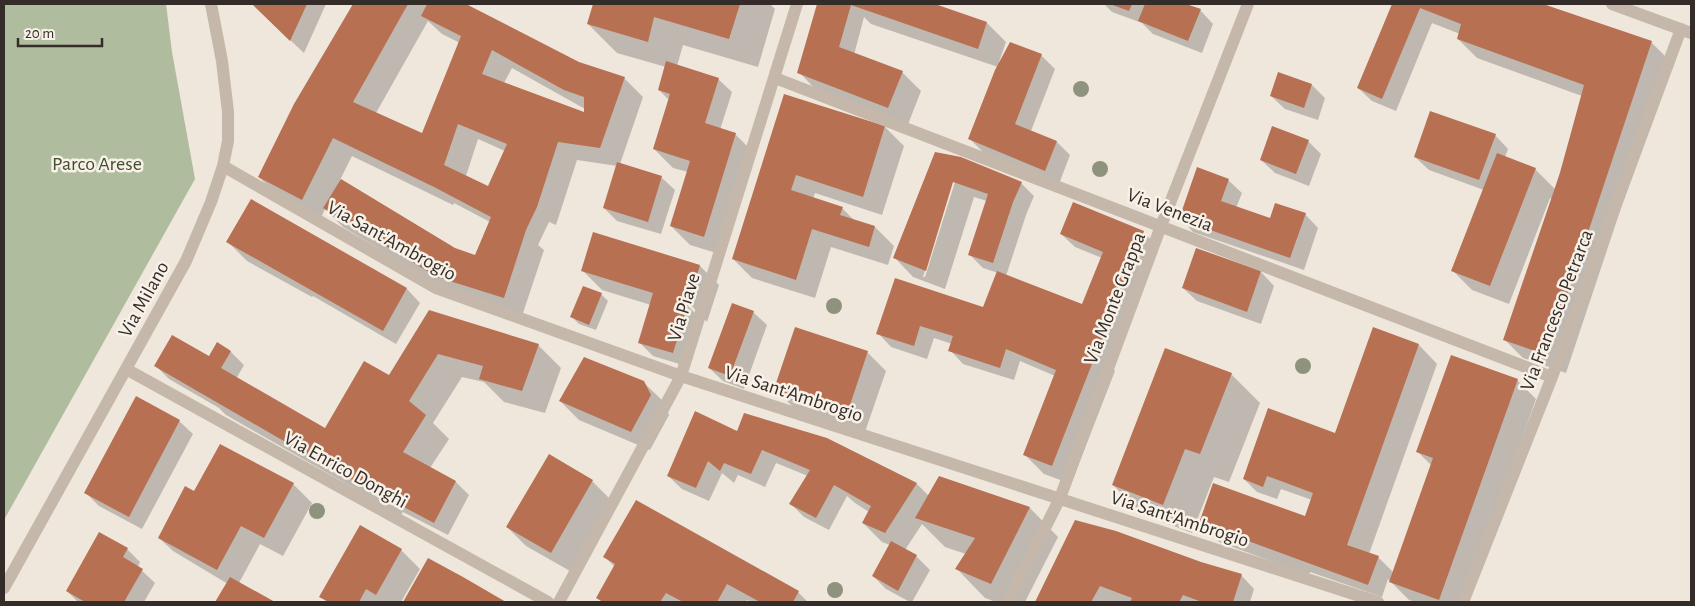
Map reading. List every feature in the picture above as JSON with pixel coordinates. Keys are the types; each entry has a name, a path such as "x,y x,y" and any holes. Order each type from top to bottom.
{"street":[{"name":"Via Milano","path":"4,588 186,261 211,202 228,141 228,112 222,61 211,4"},
{"name":"Via Piave","path":"559,602 681,376 797,4"},
{"name":"Via Monte Grappa","path":"1008,602 1060,498 1248,4"},
{"path":"1612,4 1686,31"},
{"name":"Via Francesco Petrarca","path":"1463,602 1686,31"},
{"name":"Via Venezia","path":"775,78 1552,377"},
{"name":"Via Sant'Ambrogio","path":"222,166 436,288 681,376 1378,602"},
{"name":"Via Enrico Donghi","path":"126,369 548,602"}],"green space":[{"name":"Parco Arese","path":"4,4 166,4 172,52 195,179 4,520"}],"building":[{"path":"252,4 307,4 290,41"},
{"path":"353,4 408,4 353,102 422,133 461,36 421,16 427,4 466,4 579,62 625,77 600,148 558,142 504,298 437,277 323,208 341,179 455,248 475,255 491,217 434,187 333,138 302,200 258,177 294,104","holes":["492,50 564,90 584,97 584,112 482,74","458,124 507,144 488,186 444,165"]},
{"path":"593,4 740,4 729,39 654,17 648,42 587,24"},
{"path":"817,4 935,4 987,22 978,49 851,5 839,47 903,71 888,108 797,73"},
{"path":"1110,4 1132,4 1129,11"},
{"path":"1145,4 1186,4 1201,9 1188,41 1138,21"},
{"path":"1392,4 1543,4 1652,41 1547,355 1503,340 1560,173 1584,85 1457,39 1461,24 1420,8 1382,99 1357,88"},
{"path":"1010,42 1042,54 1015,124 1057,141 1045,171 968,139 995,70"},
{"path":"666,61 719,78 705,123 736,133 704,237 670,226 690,161 653,149 670,94 658,90"},
{"path":"1278,72 1312,84 1304,108 1270,96"},
{"path":"784,94 885,126 863,197 796,175 791,190 843,207 840,215 875,226 869,247 812,229 796,280 732,259"},
{"path":"1430,111 1496,134 1479,180 1414,157"},
{"path":"1272,126 1309,140 1296,174 1260,160"},
{"path":"935,152 961,157 1022,182 1013,202 993,263 968,255 988,194 953,182 926,271 893,258"},
{"path":"1497,153 1536,168 1490,286 1451,271"},
{"path":"617,162 662,176 648,222 603,208"},
{"path":"1197,167 1229,179 1221,201 1270,218 1275,203 1306,213 1290,258 1179,219"},
{"path":"251,199 407,288 383,331 226,242"},
{"path":"1073,202 1144,231 1052,466 1023,455 1056,370 1006,349 1000,368 948,351 953,336 920,326 914,346 876,334 895,278 983,307 997,271 1082,304 1103,252 1060,234"},
{"path":"593,232 700,265 673,353 638,343 653,293 581,271"},
{"path":"1196,248 1261,271 1247,312 1182,288"},
{"path":"583,286 602,293 589,325 570,317"},
{"path":"732,303 754,311 730,376 708,368"},
{"path":"429,310 539,344 522,391 479,379 483,366 438,354 409,401 426,415 403,452 456,481 434,523 334,470 154,366 172,335 209,356 217,342 231,351 221,368 325,428 364,361 389,375"},
{"path":"795,327 868,351 847,414 774,389"},
{"path":"1373,327 1419,344 1347,545 1379,556 1368,585 1199,523 1213,483 1305,516 1313,493 1267,476 1263,487 1243,479 1268,408 1335,433"},
{"path":"1165,348 1232,373 1200,454 1185,449 1163,505 1112,485"},
{"path":"1451,355 1518,379 1439,600 1389,582 1433,458 1416,452"},
{"path":"584,357 644,381 651,395 631,432 559,401"},
{"path":"136,396 180,420 129,517 84,493"},
{"path":"695,411 737,431 744,413 827,438 917,483 885,533 862,523 871,506 834,485 816,518 789,504 810,470 762,450 751,474 724,463 720,471 708,461 696,488 667,476"},
{"path":"220,444 294,483 264,538 241,526 217,570 158,538 185,486 194,491"},
{"path":"549,454 593,480 551,553 506,527"},
{"path":"939,476 1030,507 991,584 955,569 975,538 915,518"},
{"path":"636,500 799,591 793,602 760,602 727,584 717,602 683,602 666,593 660,602 603,602 596,598 615,564 603,557"},
{"path":"1075,520 1116,531 1201,562 1242,574 1233,602 1202,602 1183,595 1179,602 1130,602 1132,598 1100,586 1091,602 1035,602"},
{"path":"360,525 402,549 376,595 366,589 359,602 329,602 319,597"},
{"path":"99,532 128,548 123,557 143,569 124,602 85,602 66,591"},
{"path":"891,541 917,555 898,591 872,576"},
{"path":"428,558 463,577 506,602 403,602"},
{"path":"230,577 275,602 215,602"}]}
